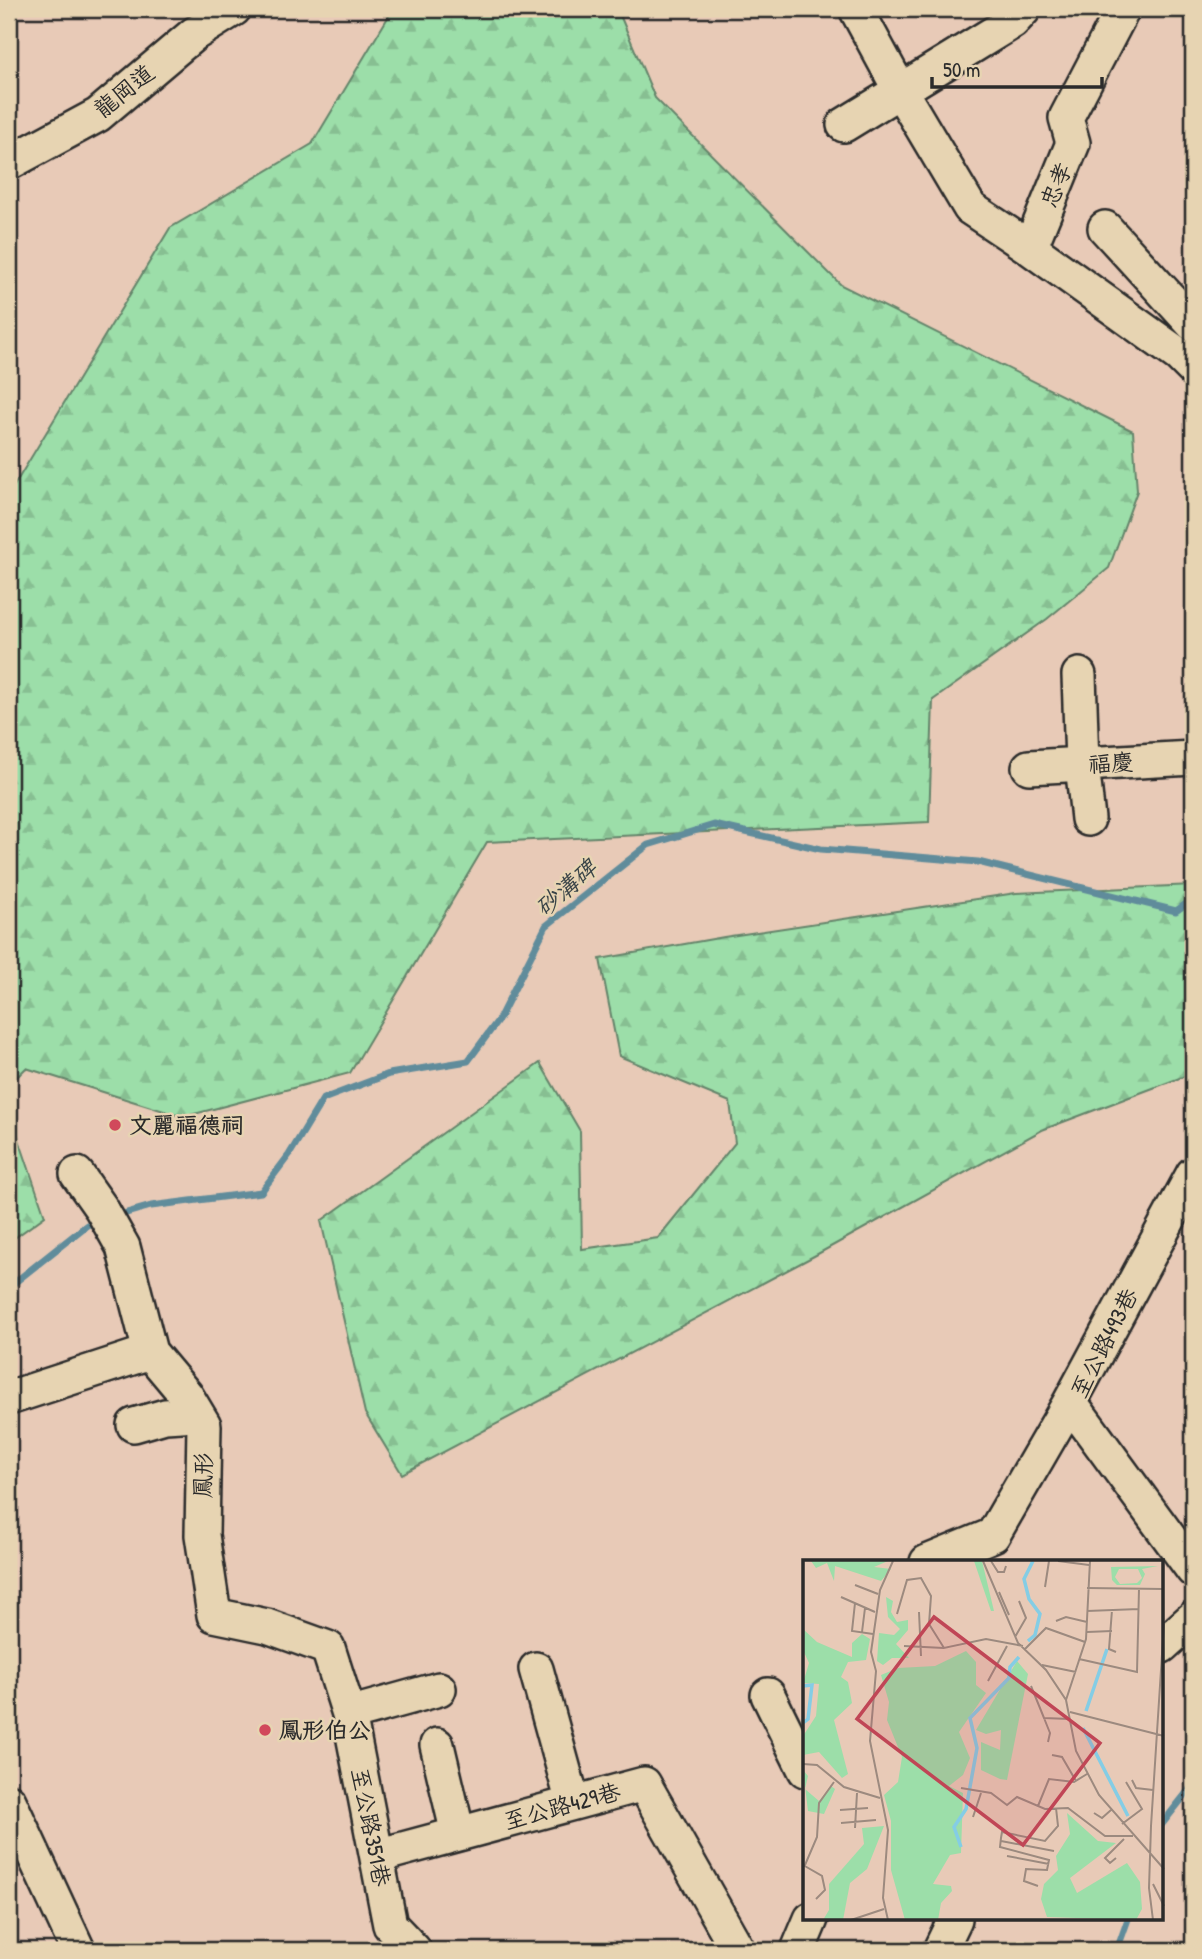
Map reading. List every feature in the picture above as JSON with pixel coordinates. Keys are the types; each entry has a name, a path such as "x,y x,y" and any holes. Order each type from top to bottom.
{"street":[{"name":"龍岡道","path":"9,163 98,115 194,34 234,9"},
{"path":"856,9 901,92 970,208 1179,355 1193,369"},
{"path":"844,125 1012,22 1024,9"},
{"name":"忠孝","path":"1030,248 1073,143 1066,118 1123,9"},
{"path":"1105,228 1193,324"},
{"path":"1079,676 1087,818"},
{"name":"福慶","path":"1029,767 1193,758"},
{"name":"鳳形","path":"77,1174 101,1208 122,1247 150,1352 186,1395 204,1425 202,1535 214,1615"},
{"name":"至公路493巷","path":"1193,1174 1070,1402 1193,1570"},
{"path":"9,1398 150,1352"},
{"path":"932,1560 993,1535 1070,1402"},
{"path":"134,1425 165,1416 197,1414"},
{"name":"至公路351巷","path":"214,1615 267,1626 328,1648 349,1714 390,1925 414,1950"},
{"path":"1164,1644 1193,1618"},
{"path":"536,1669 573,1803"},
{"path":"349,1714 439,1689"},
{"path":"768,1695 803,1766"},
{"path":"437,1745 458,1833"},
{"name":"至公路429巷","path":"377,1856 644,1784 738,1950"},
{"path":"9,1801 78,1950"},
{"path":"797,1950 811,1920"},
{"path":"940,1950 955,1920"}],"green space":[{"path":"393,9 608,9 620,15 655,98 841,285 1133,431 1137,491 1109,568 1047,619 933,700 929,822 487,842 350,1073 183,1117 26,1068 9,1085 9,494 170,228 312,144"},
{"path":"1193,885 1193,1073 1042,1130 814,1256 402,1474 365,1413 321,1221 540,1063 580,1131 582,1249 658,1238 735,1143 730,1102 619,1056 600,959 724,937 1016,893"},
{"path":"9,1110 45,1216 9,1242"}],"waterway":[{"name":"砂溝碑","path":"116,1216 151,1206 261,1192 289,1155 323,1099 389,1074 468,1061 499,1019 546,926 648,845 714,825 821,849 978,862 1176,911 1193,899"},
{"name":"砂溝碑","path":"9,1287 87,1225 98,1221"},
{"path":"1164,1821 1193,1785"},
{"path":"1117,1950 1128,1920"}],"place":[{"name":"文麗福德祠","path":"115,1125"},
{"name":"鳳形伯公","path":"265,1730"}]}
